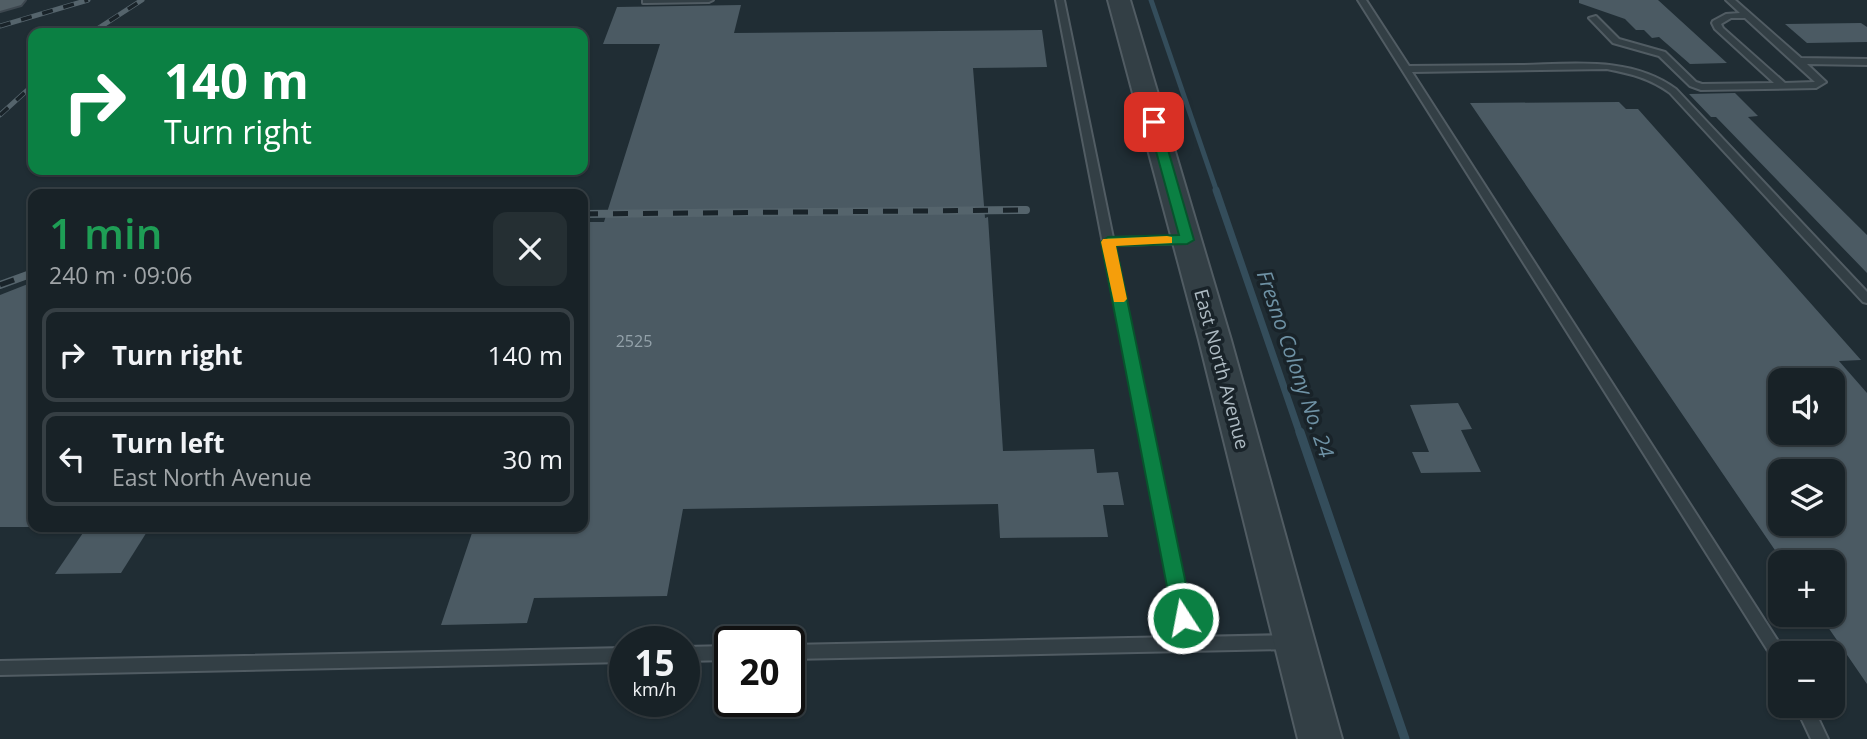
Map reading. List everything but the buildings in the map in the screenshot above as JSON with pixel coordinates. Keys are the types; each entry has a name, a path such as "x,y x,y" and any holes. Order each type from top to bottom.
{"main road":[{"path":"0,4 12,0"}],"street":[{"name":"East North Avenue","path":"1119,0 1187,240 1320,739"}],"lane":[{"path":"646,1 709,0"},
{"path":"1059,0 1188,645"},
{"path":"1362,0 1770,641"},
{"path":"1593,19 1616,41 1662,54 1693,84 1701,87 1816,85 1821,82 1730,0"},
{"path":"1747,15 1729,16 1716,23 1719,29 1783,86"},
{"path":"1799,61 1867,62"},
{"path":"1407,69 1607,66 1658,80 1673,91 1867,299"},
{"path":"1108,242 1187,240"},
{"path":"805,652 1294,642"},
{"path":"0,668 609,656"},
{"path":"1810,718 1820,739"}],"waterway":[{"name":"Fresno Colony No. 24","path":"1151,0 1217,192"},
{"name":"Fresno Colony No. 24","path":"1216,190 1300,434"},
{"name":"Fresno Colony No. 24","path":"1300,432 1405,739"}],"railway":[{"path":"0,26 88,0"},
{"path":"99,28 142,0"},
{"path":"0,115 28,90"},
{"path":"588,214 1026,210"},
{"path":"0,285 28,275"}],"slow traffic":[{"path":"1119,299 1108,242 1167,240"}],"route":[{"path":"1154,122 1187,240 1108,242 1183,618"}]}
